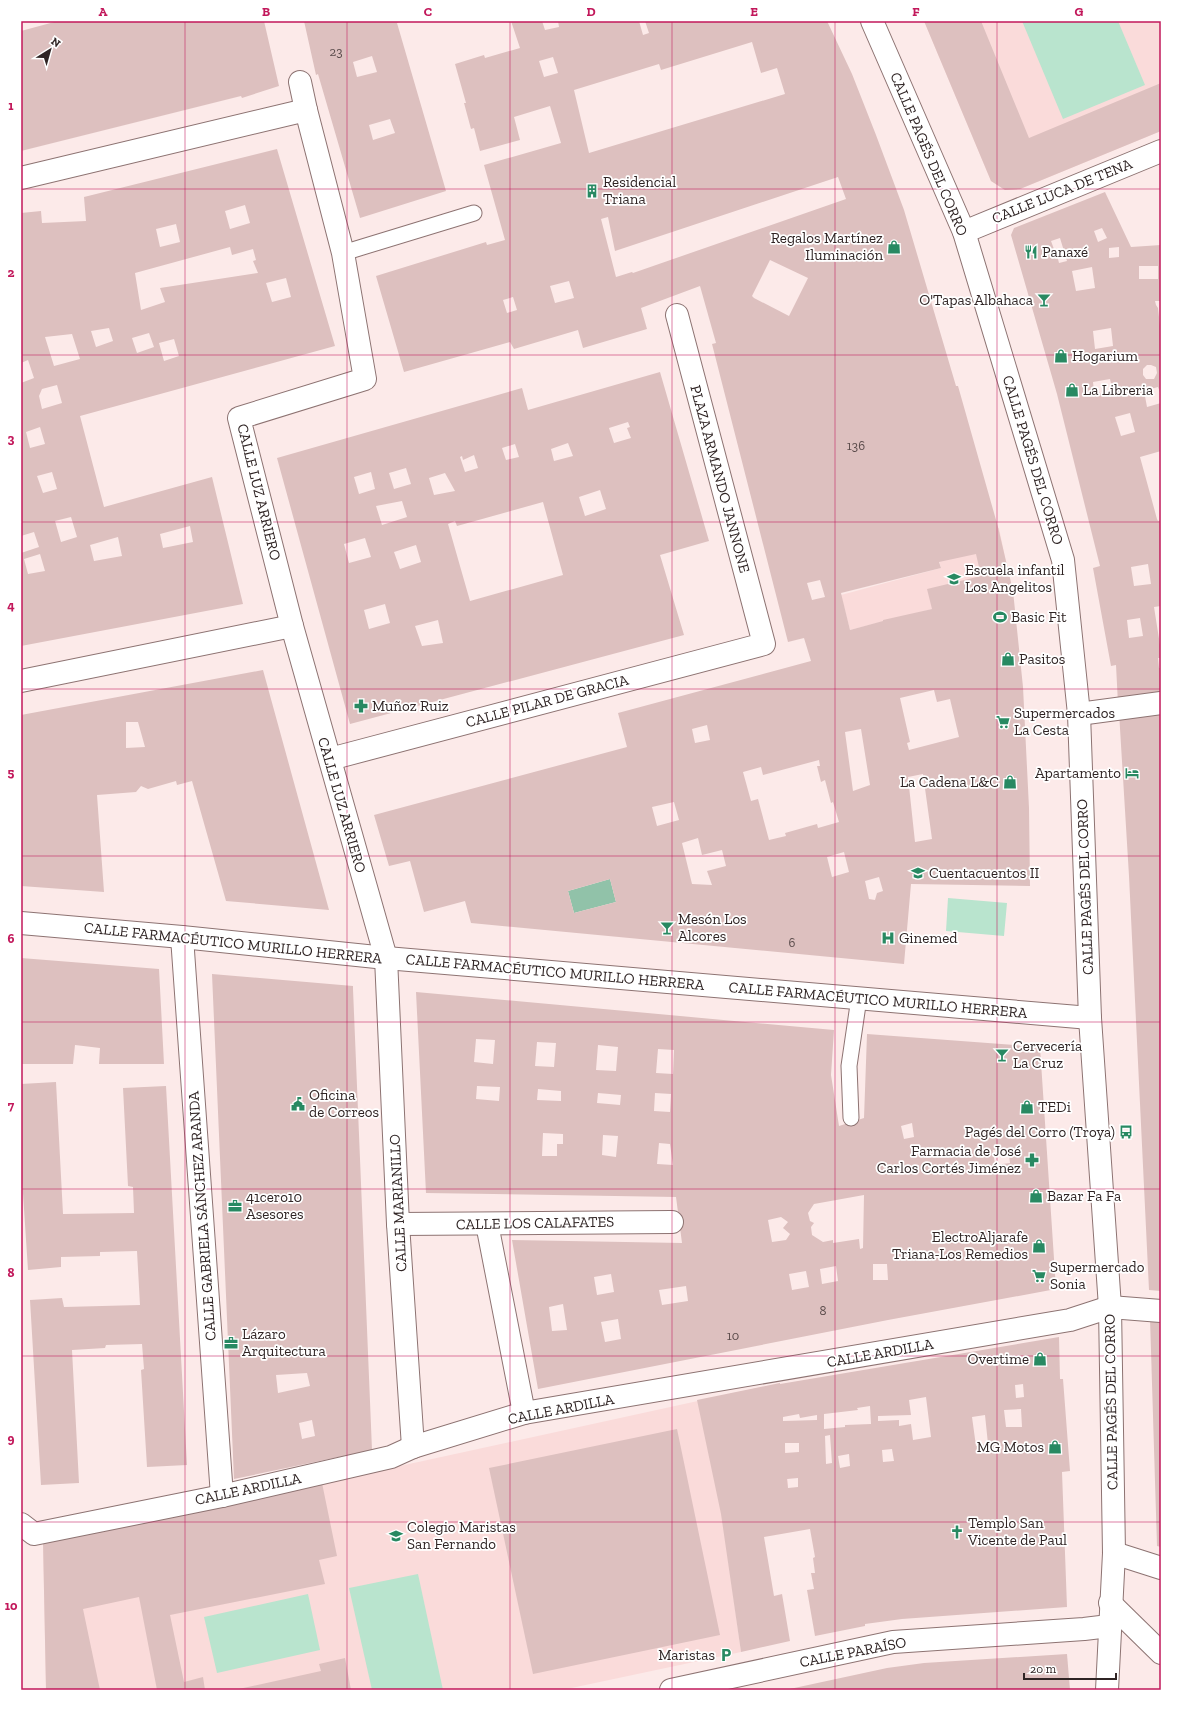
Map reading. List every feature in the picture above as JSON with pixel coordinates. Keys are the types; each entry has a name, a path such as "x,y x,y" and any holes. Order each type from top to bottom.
{"street":[{"name":"CALLE PAGÉS DEL CORRO","path":"872,21 964,232 1063,560 1079,714 1090,1018 1110,1307 1114,1553 1110,1602 1107,1690"},
{"name":"CALLE LUZ ARRIERO","path":"300,82 343,253 364,379 239,418 292,626 386,958"},
{"path":"21,178 306,110"},
{"name":"CALLE LUCA DE TENA","path":"964,232 1161,151"},
{"name":"PLAZA ARMANDO JANNONE","path":"677,315 764,644"},
{"path":"21,680 292,626"},
{"name":"CALLE PILAR DE GRACIA","path":"330,759 764,644"},
{"path":"1079,714 1161,703"},
{"name":"CALLE FARMACÉUTICO MURILLO HERRERA","path":"21,923 182,937 386,958 1090,1018"},
{"name":"CALLE GABRIELA SÁNCHEZ ARANDA","path":"182,937 222,1496"},
{"name":"CALLE MARIANILLO","path":"386,958 398,1224 413,1447"},
{"name":"CALLE LOS CALAFATES","path":"398,1224 672,1222"},
{"path":"487,1224 524,1413"},
{"path":"1110,1307 1161,1310"},
{"name":"CALLE ARDILLA","path":"21,1524 34,1534 222,1496 391,1458 413,1447 524,1413 1070,1320 1110,1307"},
{"path":"1114,1553 1161,1568"},
{"path":"1110,1602 1161,1653"},
{"name":"CALLE PARAÍSO","path":"671,1690 893,1642 1109,1626"}],"lane":[{"path":"343,253 474,213"},
{"path":"851,1118 849,1066 859,998"}],"shaded area":[{"path":"924,21 1161,21 1161,131 1020,189 1005,190 991,181"},
{"path":"1022,21 1118,21 1145,85 1063,119"},
{"name":"Escuela infantil Los Angelitos","path":"999,528 1008,572 932,609 850,630 841,595 941,568 935,545"},
{"path":"610,879 616,902 574,913 568,891"},
{"path":"948,898 1007,903 1004,936 946,931"},
{"name":"Colegio Maristas San Fernando","path":"780,1383 788,1486 728,1558 741,1652 562,1690 46,1690 43,1541 322,1483"},
{"path":"418,1574 443,1690 372,1690 349,1588"},
{"path":"308,1594 320,1650 217,1673 204,1617"}],"building":[{"path":"58,21 264,21 279,86 242,98 241,96 21,151 21,31"},
{"path":"304,21 403,21 397,23 446,191 360,218 318,74 316,75","holes":["372,56 377,72 357,77 353,62","390,119 395,133 373,140 369,125"]},
{"path":"511,21 542,21 545,30 559,27 558,21 639,21 643,35 649,33 645,21 827,21 852,74 904,210 956,386 958,386 998,527 1013,591 1023,687 1029,808 1030,886 911,884 904,964 471,923 465,901 424,912 410,861 389,866 374,815 627,747 618,713 811,661 804,638 788,642 712,344 716,343 700,286 641,308 647,329 583,348 578,330 514,349 510,342 404,372 376,276 486,242 487,245 505,240 484,165 561,143 550,106 514,117 520,140 480,151 474,128 471,129 464,103 466,103 455,64 484,55 485,58 520,48","holes":["752,42 761,73 777,68 785,94 589,153 574,90 659,64 661,70","553,57 558,73 544,77 539,61","838,177 846,199 633,273 632,272 616,277 601,219 608,217 615,251","770,260 808,278 789,316 752,296","569,281 574,298 555,303 550,286","513,297 517,310 507,313 503,300","976,554 981,576 927,589 932,609 883,620 850,630 841,593 941,568 939,562","820,580 825,597 812,600 807,583","934,690 937,702 950,699 959,737 909,750 907,743 910,742 900,698","707,725 710,740 695,743 692,729","861,729 870,785 853,791 845,732","819,760 820,766 817,766 821,782 825,780 831,803 833,802 839,822 818,828 817,824 785,833 786,836 769,840 758,799 751,801 743,772 761,767 763,775","923,774 932,839 915,842 908,777","674,802 679,820 657,826 652,807","698,838 702,855 722,850 726,866 707,871 712,885 692,884 682,843","844,852 849,872 832,877 827,857","879,877 883,891 877,893 875,900 869,899 865,881","610,879 616,902 574,913 568,891"]},
{"path":"924,21 981,21 1029,138 1161,83 1161,131 1020,189 1005,190 991,181"},
{"path":"277,149 335,346 80,416 104,507 212,477 243,604 21,646 21,553 39,547 34,532 21,536 21,383 34,378 28,360 21,363 21,213 41,211 42,223 86,221 84,197","holes":["245,205 250,223 230,229 225,211","176,224 180,242 160,247 156,229","230,247 232,255 253,249 256,260 253,261 258,273 160,288 165,302 141,310 135,273","286,278 291,297 272,302 266,283","109,328 113,341 96,347 91,331","149,333 154,347 137,353 132,338","72,334 80,359 54,366 45,337","174,339 179,356 164,361 159,343","57,385 62,403 42,409 39,396 42,389","40,427 45,444 30,448 26,432","52,472 57,489 43,493 37,476","71,517 77,537 61,542 55,521","190,526 193,542 163,548 160,534","118,537 122,556 94,561 90,545","40,554 45,571 28,574 24,559"]},
{"path":"1105,192 1131,247 1161,245 1161,301 1155,301 1158,308 1161,335 1161,395 1158,387 1144,391 1147,407 1161,403 1161,451 1140,457 1157,519 1158,521 1161,520 1161,606 1154,607 1161,645 1161,658 1158,658 1159,668 1161,668 1161,698 1118,704 1116,665 1111,666 1093,568 1100,566 1057,394 1011,235 1014,228","holes":["1102,228 1107,238 1098,242 1094,231","1060,238 1067,261 1059,263 1056,251 1055,252 1051,241","1119,247 1119,257 1109,258 1109,248","1139,266 1158,266 1158,279 1139,279","1092,267 1095,288 1076,291 1072,271","1111,328 1113,346 1095,349 1093,331","1147,365 1156,367 1157,373 1154,379 1146,379 1143,375 1143,369","1110,379 1113,393 1102,395 1099,392 1094,391 1093,382","1130,413 1135,432 1121,436 1115,417","1148,564 1151,584 1134,586 1131,567","1140,618 1143,636 1129,638 1127,620"]},
{"path":"660,372 709,541 660,555 684,635 350,724 277,458 522,388 528,410","holes":["628,422 630,427 627,428 631,438 614,443 609,428","568,443 573,456 554,461 551,449","515,444 519,457 506,460 502,448","474,455 478,468 465,472 460,457 462,456 463,460","406,468 411,484 394,489 389,473","371,472 375,489 359,494 354,477","445,473 455,491 434,495 429,478","600,490 606,509 585,516 579,497","402,501 407,517 382,525 376,506","543,502 563,575 470,601 448,524 455,521 457,526","365,538 371,557 349,563 344,544","416,545 421,562 400,569 394,552","385,604 390,623 369,629 364,610","438,620 443,643 422,646 415,626"]},
{"path":"263,670 329,910 226,901 192,781 177,785 176,781 148,789 141,786 136,792 97,795 104,892 21,886 21,715","holes":["126,722 138,722 145,747 126,748"]},
{"path":"1161,707 1161,1291 1149,1290 1129,876 1119,712"},
{"path":"21,958 159,969 164,1064 99,1064 100,1048 75,1045 73,1064 21,1064"},
{"path":"212,974 353,986 372,1450 234,1479","holes":["307,1373 310,1386 278,1393 276,1375","312,1420 315,1436 302,1439 299,1423"]},
{"path":"416,992 834,1030 831,1075 839,1126 864,1118 867,1034 1040,1047 1056,1289 888,1320 538,1389 512,1240 682,1243 676,1197 426,1193","holes":["476,1039 495,1040 493,1064 474,1062","537,1042 556,1043 554,1067 535,1066","598,1045 618,1047 616,1071 596,1070","658,1049 674,1050 673,1074 656,1073","477,1086 500,1087 499,1101 476,1099","538,1089 561,1091 561,1101 537,1100","598,1093 621,1095 620,1105 597,1103","655,1093 671,1094 670,1112 654,1111","912,1123 914,1137 904,1139 901,1126","543,1133 563,1134 563,1144 557,1144 557,1156 542,1156","603,1135 618,1136 616,1157 602,1155","659,1143 670,1144 673,1165 657,1164","1008,1148 1010,1163 995,1165 993,1150","864,1195 863,1248 860,1249 859,1239 833,1243 833,1240 823,1242 812,1235 811,1227 814,1223 810,1221 808,1213 814,1204","781,1217 788,1222 783,1228 790,1234 786,1240 772,1242 768,1220","873,1264 887,1264 888,1280 873,1280","836,1266 838,1281 822,1284 820,1269","806,1271 809,1287 792,1290 789,1274","611,1274 614,1292 597,1295 594,1277","686,1286 688,1301 662,1305 659,1290","563,1304 567,1330 552,1331 549,1307","618,1319 621,1339 605,1342 601,1322"]},
{"path":"56,1082 63,1214 134,1213 133,1187 128,1186 123,1088 166,1086 187,1465 147,1467 141,1370 144,1369 142,1344 106,1345 105,1348 72,1350 79,1483 41,1485 30,1300 62,1298 64,1307 140,1305 137,1251 100,1252 100,1256 61,1257 61,1267 28,1270 21,1163 21,1084"},
{"path":"1150,1318 1161,1319 1161,1547 1157,1546"},
{"path":"1059,1337 1060,1379 1063,1379 1070,1471 1062,1472 1067,1607 902,1619 865,1624 865,1626 815,1636 807,1590 814,1589 811,1573 815,1573 813,1558 815,1557 810,1529 764,1537 774,1596 782,1594 790,1641 741,1652 721,1514 697,1400 780,1384","holes":["1023,1384 1024,1397 1016,1398 1015,1385","926,1397 931,1437 913,1440 911,1424 899,1426 899,1420 878,1421 878,1416 911,1415 909,1400","870,1406 871,1424 845,1425 845,1427 824,1429 824,1414 858,1410 857,1408","1021,1409 1022,1427 1006,1427 1004,1410","799,1414 800,1418 817,1415 817,1420 783,1421 783,1417","985,1415 988,1444 976,1446 972,1417","830,1435 832,1463 826,1464 825,1436","785,1443 799,1443 799,1452 785,1453","892,1449 894,1461 883,1462 882,1450","849,1454 850,1466 840,1468 838,1456","798,1478 798,1487 788,1488 787,1479"]},
{"path":"677,1429 720,1635 533,1674 489,1468"},
{"path":"322,1483 337,1556 319,1560 325,1584 170,1615 184,1682 203,1677 205,1690 157,1690 139,1597 83,1609 100,1690 46,1690 43,1541"},
{"path":"1067,1654 1070,1690 785,1690 887,1668 924,1663"},
{"path":"345,1658 351,1690 234,1690 321,1671 319,1664"}],"place":[{"name":"Residencial Triana","path":"592,191"},
{"name":"Regalos Martínez Iluminación","path":"894,247"},
{"name":"Panaxé","path":"1031,252"},
{"name":"O'Tapas Albahaca","path":"1044,300"},
{"name":"Hogarium","path":"1061,356"},
{"name":"La Libreria","path":"1072,390"},
{"name":"Escuela infantil Los Angelitos","path":"954,579"},
{"name":"Basic Fit","path":"1000,617"},
{"name":"Pasitos","path":"1008,659"},
{"name":"Muñoz Ruiz","path":"361,706"},
{"name":"Supermercados La Cesta","path":"1003,722"},
{"name":"Apartamento","path":"1132,773"},
{"name":"La Cadena L&C","path":"1010,782"},
{"name":"Cuentacuentos II","path":"918,873"},
{"name":"Mesón Los Alcores","path":"667,928"},
{"name":"Ginemed","path":"888,938"},
{"name":"Cervecería La Cruz","path":"1002,1055"},
{"name":"Oficina de Correos","path":"298,1104"},
{"name":"TEDi","path":"1027,1107"},
{"name":"Pagés del Corro (Troya)","path":"1126,1132"},
{"name":"Farmacia de José Carlos Cortés Jiménez","path":"1032,1160"},
{"name":"Bazar Fa Fa","path":"1036,1196"},
{"name":"41cero10 Asesores","path":"235,1206"},
{"name":"ElectroAljarafe Triana-Los Remedios","path":"1039,1246"},
{"name":"Supermercado Sonia","path":"1039,1276"},
{"name":"Lázaro Arquitectura","path":"231,1343"},
{"name":"Overtime","path":"1040,1359"},
{"name":"MG Motos","path":"1055,1447"},
{"name":"Templo San Vicente de Paul","path":"957,1532"},
{"name":"Colegio Maristas San Fernando","path":"396,1536"},
{"name":"Maristas","path":"726,1655"}]}
